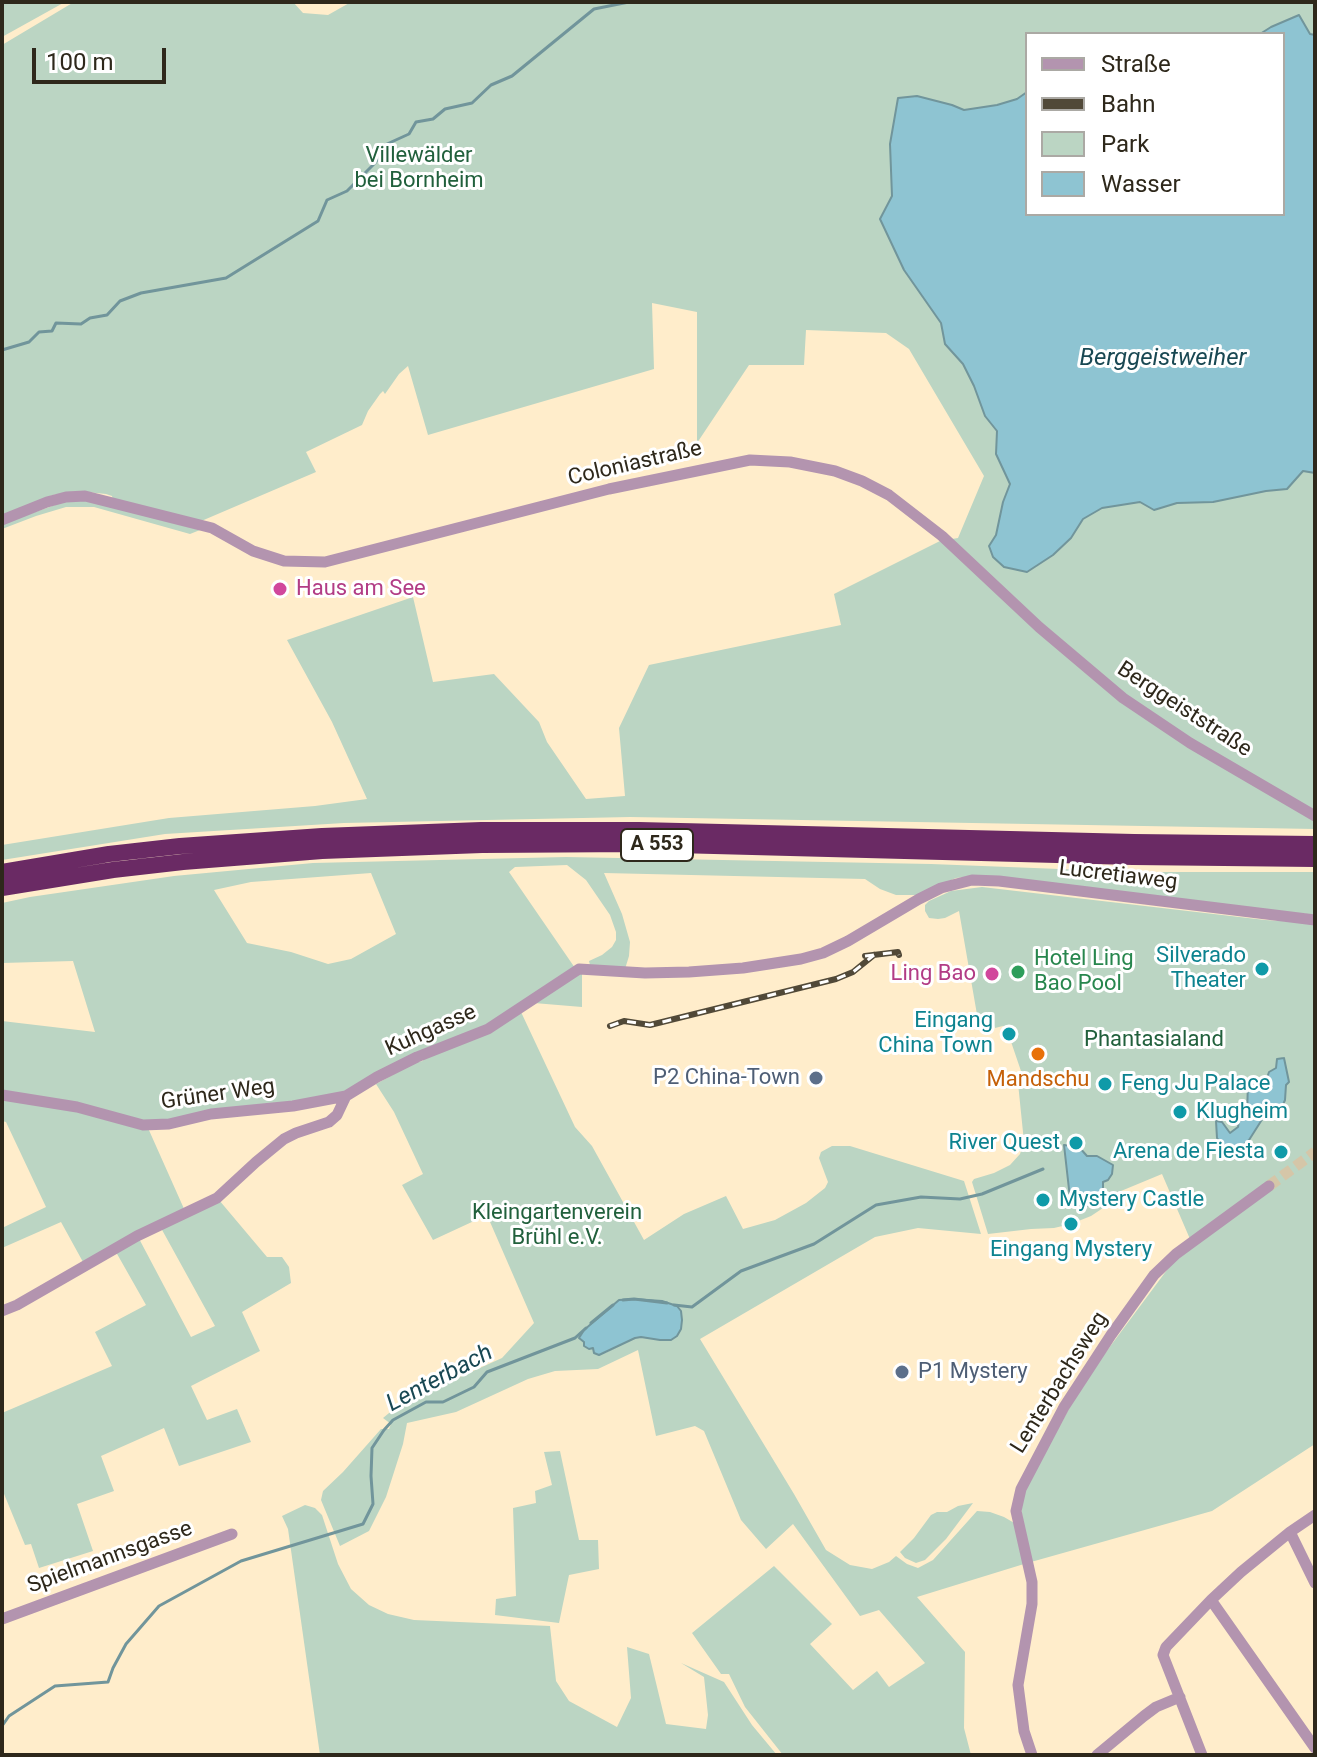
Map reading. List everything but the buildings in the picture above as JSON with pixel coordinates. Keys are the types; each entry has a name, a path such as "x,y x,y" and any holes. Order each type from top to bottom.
{"highway":[{"name":"A 553","path":"2,872 109,854 227,842 481,830 639,830 1315,844"},
{"name":"A 553","path":"2,888 113,870 245,856 482,845 638,844 1315,859"}],"street":[{"name":"Coloniastraße","path":"2,520 47,502 85,496 212,528 253,551 284,561 325,562 406,543 478,521 704,468 750,460 790,462 835,471 889,495 960,552 1039,627"},
{"name":"Berggeiststraße","path":"1039,627 1123,698 1190,743 1315,816"},
{"name":"Lucretiaweg","path":"919,899 952,884 986,880 1315,920"},
{"name":"Kuhgasse","path":"2,1311 137,1236 217,1198 284,1139 329,1122 337,1115 346,1096 421,1056 488,1029 579,969 689,972 801,959 848,941 919,899"},
{"name":"Grüner Weg","path":"2,1095 77,1107 143,1125 169,1124 211,1114 293,1106 346,1096"},
{"name":"Lenterbachsweg","path":"1032,1755 1024,1731 1018,1685 1032,1604 1032,1582 1016,1511 1021,1489 1064,1407 1154,1275 1176,1254 1269,1186"},
{"path":"1202,1755 1163,1655 1166,1647 1241,1572 1315,1515"},
{"path":"1290,1532 1315,1583"},
{"name":"Spielmannsgasse","path":"2,1619 232,1534"},
{"path":"1211,1600 1315,1748"},
{"path":"1097,1755 1156,1707 1180,1697"}],"green space":[{"path":"2,2 65,2 2,37"},
{"name":"Villewälder bei Bornheim","path":"74,2 293,2 303,13 328,15 351,2 1315,2 1315,145 1285,32 1025,32 1025,123 898,102 890,144 892,196 880,219 904,270 941,323 945,344 963,363 985,416 997,431 996,454 1010,484 996,535 989,546 1028,572 1071,538 1083,519 1102,508 1140,502 1154,510 1177,503 1213,502 1287,489 1303,471 1315,473 1315,829 630,817 344,823 165,834 2,860 2,845 169,818 367,799 332,722 287,640 413,597 433,682 494,674 539,722 547,742 586,799 625,796 619,728 649,665 841,625 834,594 940,541 958,538 984,476 909,349 886,333 806,330 804,365 749,365 697,443 697,312 652,303 654,369 428,435 408,366 385,394 383,391 380,394 362,425 306,452 316,472 199,522 113,500 106,494 77,491 53,495 2,515 2,45"},
{"path":"84,500 200,530 190,534 94,507 66,507 2,529 2,524 66,501"},
{"path":"566,857 931,864 1137,872 1315,872 1315,915 982,875 956,878 917,895 896,895 865,879 604,873 630,942 625,969 590,965 589,961 612,947 616,932 610,915 586,880 567,865 515,867 509,872 575,968 487,1025 344,1093 148,1128 185,1211 136,1233 191,1337 215,1326 161,1228 219,1200 267,1257 282,1257 289,1267 291,1283 242,1312 260,1351 191,1386 207,1420 237,1409 251,1442 179,1466 164,1428 101,1456 114,1491 77,1504 93,1551 39,1568 31,1544 25,1545 2,1489 2,1413 112,1366 95,1332 146,1305 112,1245 83,1262 61,1222 2,1248 2,1228 46,1207 6,1122 2,1121 2,1021 95,1032 73,961 2,963 2,903 174,876 313,863","holes":["371,873 396,934 351,959 328,964 247,943 214,890 251,882"]},
{"name":"Phantasialand","path":"982,887 1315,923 1315,1444 1212,1511 1031,1562 1021,1509 1022,1495 1071,1405 1103,1356 1190,1239 1162,1174 1121,1191 1091,1216 1071,1224 988,1234 972,1182 1010,1165 1020,1154 1024,1142 1018,1083 1022,1074 1006,1027 995,1028 993,1024 979,1026 959,911 938,919 929,918 925,911 929,901 951,891"},
{"path":"582,971 582,1007 534,1003"},
{"name":"Kleingartenverein Brühl e.V.","path":"521,1012 575,1127 592,1146 644,1240 684,1214 726,1196 743,1229 775,1220 825,1188 828,1182 819,1158 821,1152 832,1146 850,1146 964,1181 981,1234 918,1228 875,1237 700,1339 826,1550 850,1565 872,1569 896,1556 918,1568 933,1560 977,1511 990,1512 1016,1524 1024,1564 917,1597 965,1652 964,1728 971,1755 783,1755 745,1707 729,1674 721,1674 692,1633 774,1566 832,1624 810,1644 853,1690 877,1671 889,1687 925,1663 879,1610 860,1616 793,1524 766,1549 741,1520 704,1431 695,1426 656,1436 638,1350 598,1369 555,1371 528,1379 456,1412 407,1423 386,1497 369,1531 340,1546 321,1500 323,1491 381,1429 389,1429 391,1424 383,1418 400,1404 502,1358 534,1323 487,1215 433,1240 402,1185 423,1174 394,1112 376,1084 423,1061 424,1056","holes":["681,1329 660,1340 635,1338 605,1353 584,1346 584,1342"]},
{"path":"560,1451 579,1540 598,1540 599,1569 569,1575 559,1623 495,1615 496,1599 516,1596 513,1508 536,1503 535,1491 552,1485 544,1452"},
{"path":"973,1503 946,1539 925,1560 916,1563 900,1552 931,1515"},
{"path":"305,1505 315,1508 322,1515 338,1564 351,1589 369,1605 388,1614 414,1620 550,1626 556,1681 569,1701 617,1727 631,1698 627,1647 649,1654 666,1724 706,1729 708,1715 704,1677 681,1663 724,1682 752,1725 777,1755 320,1755 288,1529 282,1516"}],"water":[{"name":"Berggeistweiher","path":"1299,15 1310,34 1315,35 1315,473 1303,471 1287,489 1213,502 1177,503 1154,510 1140,502 1102,508 1083,519 1071,538 1053,555 1027,572 1004,567 993,557 989,546 996,535 1010,484 996,454 997,431 985,416 963,364 945,344 941,323 904,270 880,219 892,196 890,144 898,98 917,96 964,110 997,105 1025,93 1025,216 1285,216 1285,32 1263,32"},
{"path":"1284,1058 1289,1082 1279,1114 1263,1118 1239,1149 1225,1148 1217,1138 1216,1121 1222,1122 1230,1133 1238,1127 1239,1121 1247,1117 1248,1081 1255,1077 1256,1081 1267,1078 1269,1072 1276,1068 1277,1059"},
{"path":"1064,1145 1079,1147 1087,1156 1097,1156 1113,1165 1112,1174 1103,1182 1103,1196 1094,1205 1081,1207 1070,1198"},
{"path":"619,1300 662,1301 677,1306 682,1320 677,1336 671,1340 635,1338 599,1355 594,1353 593,1348 584,1346 579,1338 584,1330"}],"waterway":[{"path":"2,350 29,342 39,332 52,331 56,323 81,324 90,318 107,315 120,301 141,293 226,278 318,221 327,200 347,191 375,163 387,144 409,134 416,122 433,119 445,109 472,103 491,85 512,76 594,9 629,2"},
{"name":"Lenterbach","path":"674,1305 692,1307 741,1271 814,1244 876,1205 921,1197 960,1199 982,1194 1043,1169"},
{"name":"Lenterbach","path":"623,1300 667,1303"},
{"name":"Lenterbach","path":"591,1323 613,1305"},
{"name":"Lenterbach","path":"2,1726 9,1716 55,1686 108,1682 126,1644 159,1606 241,1561 363,1524 373,1504 372,1448 393,1420 426,1402 443,1402 474,1387 487,1372 575,1338 586,1328"}],"tunnel":[{"path":"1269,1186 1315,1152"}],"railway":[{"path":"865,956 898,952 899,955"},
{"path":"610,1026 624,1021 650,1025 836,979 853,972 874,955"}],"place":[{"name":"Haus am See","path":"280,589"},
{"name":"Silverado Theater","path":"1262,969"},
{"name":"Hotel Ling Bao Pool","path":"1018,972"},
{"name":"Ling Bao","path":"992,974"},
{"name":"Eingang China Town","path":"1009,1034"},
{"name":"Mandschu","path":"1038,1054"},
{"name":"P2 China-Town","path":"816,1078"},
{"name":"Feng Ju Palace","path":"1105,1084"},
{"name":"Klugheim","path":"1180,1112"},
{"name":"River Quest","path":"1076,1143"},
{"name":"Arena de Fiesta","path":"1281,1152"},
{"name":"Mystery Castle","path":"1043,1200"},
{"name":"Eingang Mystery","path":"1071,1224"},
{"name":"P1 Mystery","path":"902,1372"}]}
